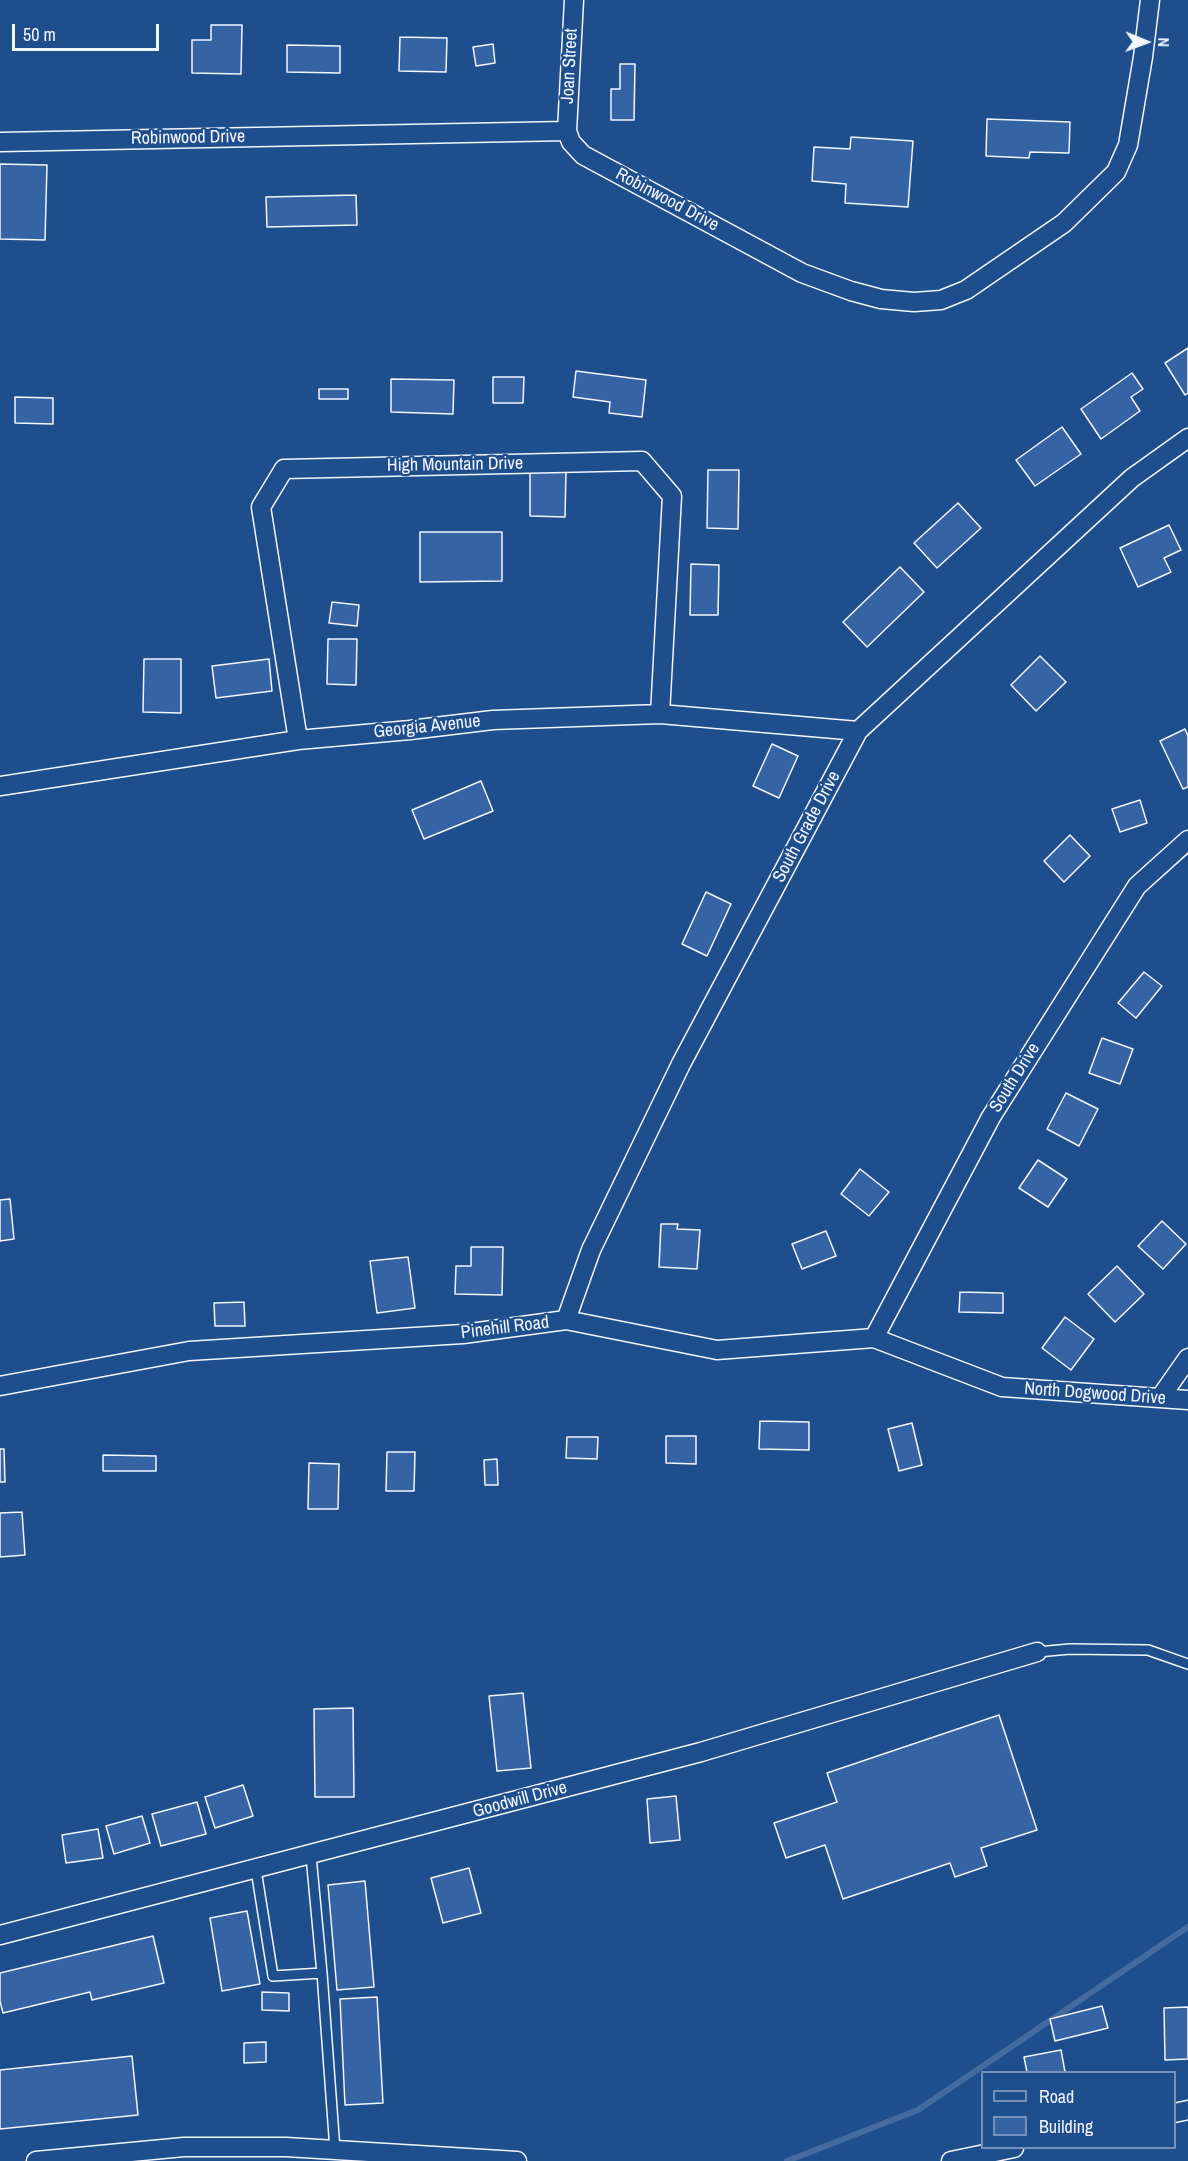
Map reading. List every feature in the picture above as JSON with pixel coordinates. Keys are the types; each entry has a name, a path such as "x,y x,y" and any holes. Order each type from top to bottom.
{"street":[{"name":"Joan Street","path":"567,131 574,0"},
{"name":"Robinwood Drive","path":"0,142 567,131 571,142 583,155 802,273 881,299 914,302 941,300 966,290 1064,223 1116,172 1128,146 1150,0"},
{"name":"South Grade Drive","path":"566,1320 591,1250 681,1064 858,730 1132,478 1188,438"},
{"name":"High Mountain Drive","path":"298,740 261,507 284,470 642,461 672,496 660,714"},
{"name":"Georgia Avenue","path":"0,786 298,740 494,720 660,714 858,730"},
{"name":"South Drive","path":"874,1338 991,1117 1137,886 1188,840"},
{"name":"Pinehill Road","path":"0,1386 189,1351 463,1334 566,1320 717,1350 874,1338 1002,1388"},
{"path":"1160,1398 1188,1358"},
{"name":"North Dogwood Drive","path":"1002,1388 1188,1400"},
{"name":"Goodwill Drive","path":"0,1935 311,1856 701,1752 1037,1652"},
{"path":"36,2161 184,2147 286,2147 517,2161"},
{"path":"951,2161 1009,2149"}],"lane":[{"path":"1037,1652 1070,1649 1148,1650 1188,1664"},
{"path":"311,1856 335,2150"},
{"path":"256,1870 273,1976 322,1973"}],"building":[{"path":"211,25 242,25 241,74 192,73 192,40 211,40"},
{"path":"400,37 447,38 446,72 399,71"},
{"path":"493,44 495,63 476,66 473,47"},
{"path":"287,45 340,46 340,73 287,72"},
{"path":"620,64 635,64 634,120 611,120 611,89 620,89"},
{"path":"987,119 1070,122 1069,153 1030,152 1029,158 986,156"},
{"path":"851,137 913,141 908,207 845,203 846,184 812,181 814,147 850,149"},
{"path":"0,164 47,165 45,240 0,239"},
{"path":"356,195 357,225 267,227 266,197"},
{"path":"1188,348 1188,393 1185,395 1165,363"},
{"path":"576,371 646,380 642,417 609,413 610,402 573,397"},
{"path":"1132,373 1143,389 1131,397 1140,411 1101,439 1081,409"},
{"path":"493,377 524,377 523,403 493,403"},
{"path":"391,379 454,380 453,414 391,412"},
{"path":"319,389 348,389 348,399 319,399"},
{"path":"15,397 53,398 53,424 15,423"},
{"path":"1062,427 1081,454 1035,486 1016,460"},
{"path":"708,470 739,470 738,529 707,528"},
{"path":"530,471 566,472 565,517 530,516"},
{"path":"958,503 981,528 937,568 914,543"},
{"path":"1169,525 1181,550 1164,558 1171,572 1138,587 1120,548"},
{"path":"420,532 502,532 502,581 420,582"},
{"path":"691,564 719,565 718,615 690,615"},
{"path":"900,567 924,592 867,647 843,622"},
{"path":"332,602 359,605 357,626 329,623"},
{"path":"328,639 357,639 356,685 327,684"},
{"path":"1040,656 1066,682 1036,711 1011,685"},
{"path":"144,659 181,659 181,713 143,712"},
{"path":"269,659 272,691 216,698 212,666"},
{"path":"1185,729 1188,736 1188,787 1183,789 1160,741"},
{"path":"772,744 798,756 779,798 753,786"},
{"path":"481,781 493,811 424,839 412,810"},
{"path":"1140,800 1147,823 1120,832 1112,809"},
{"path":"1070,835 1090,856 1064,882 1044,861"},
{"path":"706,892 731,904 707,956 682,944"},
{"path":"1144,972 1162,986 1136,1018 1118,1003"},
{"path":"1102,1038 1133,1049 1120,1084 1089,1073"},
{"path":"1066,1093 1098,1109 1079,1146 1047,1129"},
{"path":"1038,1160 1067,1179 1048,1207 1019,1188"},
{"path":"860,1169 889,1192 869,1216 841,1194"},
{"path":"10,1199 14,1239 0,1241 0,1200"},
{"path":"1162,1221 1186,1244 1163,1269 1138,1246"},
{"path":"661,1224 678,1224 677,1229 700,1230 697,1269 659,1267"},
{"path":"826,1231 836,1256 802,1269 792,1244"},
{"path":"471,1247 503,1247 502,1295 455,1294 456,1266 471,1266"},
{"path":"408,1257 415,1308 377,1313 370,1261"},
{"path":"1117,1266 1144,1294 1115,1322 1088,1294"},
{"path":"960,1292 1003,1293 1003,1313 959,1312"},
{"path":"244,1302 245,1326 215,1326 214,1303"},
{"path":"1065,1317 1094,1339 1071,1370 1042,1348"},
{"path":"760,1421 809,1422 809,1450 759,1449"},
{"path":"912,1423 922,1465 899,1471 888,1429"},
{"path":"666,1436 696,1436 696,1464 666,1463"},
{"path":"567,1437 598,1437 597,1459 566,1458"},
{"path":"0,1449 4,1449 5,1482 0,1482"},
{"path":"387,1452 415,1452 414,1491 386,1491"},
{"path":"103,1455 156,1456 156,1471 103,1471"},
{"path":"497,1459 498,1485 485,1485 484,1460"},
{"path":"309,1463 339,1464 338,1509 308,1509"},
{"path":"22,1512 25,1555 0,1557 0,1513"},
{"path":"523,1693 531,1768 497,1771 489,1696"},
{"path":"353,1708 354,1797 315,1797 314,1709"},
{"path":"999,1715 1037,1830 981,1848 987,1866 955,1877 950,1863 843,1899 825,1845 786,1858 774,1823 837,1802 827,1773"},
{"path":"243,1785 253,1816 215,1828 205,1797"},
{"path":"676,1796 680,1840 650,1843 647,1799"},
{"path":"197,1802 206,1834 161,1846 152,1814"},
{"path":"142,1816 150,1843 114,1854 106,1826"},
{"path":"98,1829 103,1858 66,1863 62,1835"},
{"path":"469,1868 481,1913 443,1923 431,1878"},
{"path":"365,1881 374,1987 337,1990 328,1885"},
{"path":"247,1911 260,1984 222,1991 210,1918"},
{"path":"153,1936 164,1983 92,2000 90,1992 3,2013 0,2001 0,1973"},
{"path":"262,1992 289,1993 289,2011 262,2010"},
{"path":"377,1997 383,2103 345,2105 340,1999"},
{"path":"1102,2006 1108,2028 1055,2041 1050,2019"},
{"path":"1188,2007 1188,2059 1165,2060 1164,2008"},
{"path":"266,2042 266,2062 244,2063 244,2043"},
{"path":"1061,2050 1065,2071 1027,2071 1024,2057"},
{"path":"132,2056 138,2115 0,2129 0,2070"}],"waterway":[{"path":"787,2161 918,2110 1188,1927"}]}
